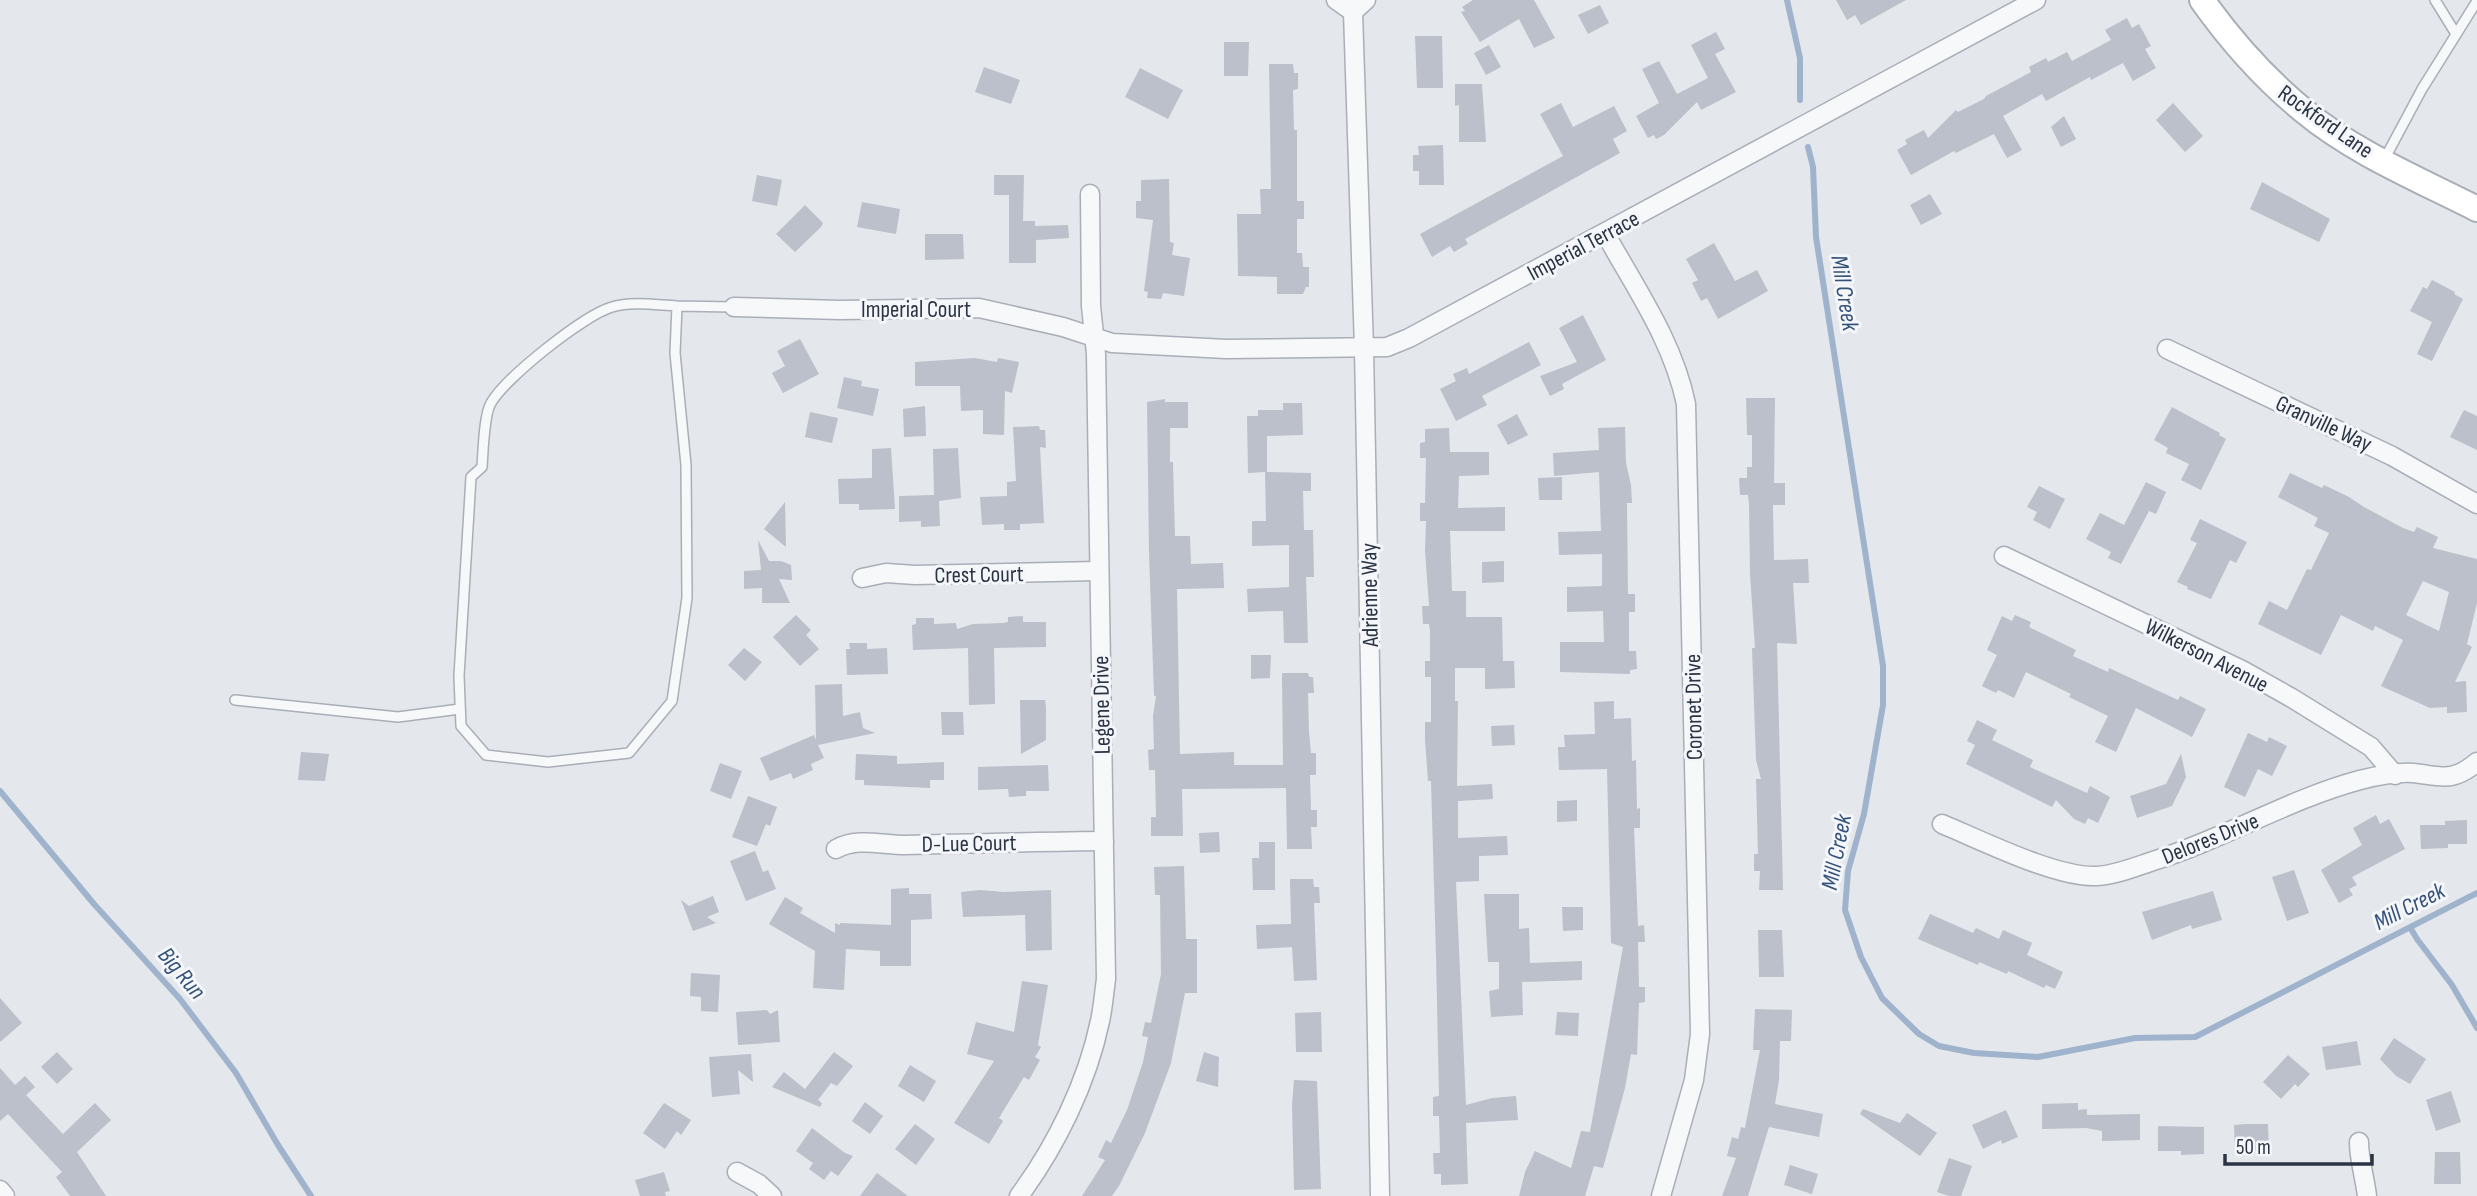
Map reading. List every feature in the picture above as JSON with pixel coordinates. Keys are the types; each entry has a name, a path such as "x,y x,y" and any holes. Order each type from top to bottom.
{"main road":[{"name":"Rockford Lane","path":"2202,0 2269,80 2306,113 2384,161 2477,209"}],"street":[{"path":"1336,0 1360,6"},
{"name":"Imperial Terrace","path":"1094,336 1112,342 1226,349 1387,347 1409,338 2036,0"},
{"name":"Adrienne Way","path":"1360,6 1380,1196"},
{"name":"Legene Drive","path":"1018,1196 1048,1154 1086,1070 1100,1022 1106,979 1090,194"},
{"name":"Coronet Drive","path":"1605,233 1670,349 1686,404 1700,1034 1694,1080 1661,1196"},
{"name":"Imperial Court","path":"734,307 840,310 979,308 1094,336"},
{"name":"Granville Way","path":"2167,349 2392,456 2477,504"},
{"name":"Wilkerson Avenue","path":"2004,556 2242,670 2278,690 2371,747 2395,775"},
{"name":"Crest Court","path":"862,578 886,573 915,575 1098,571"},
{"name":"Delores Drive","path":"1942,824 2053,868 2078,875 2098,876 2167,857 2285,807 2361,779 2411,773 2442,778 2464,773 2477,762"},
{"name":"D-Lue Court","path":"836,849 856,842 896,845 1104,841"},
{"path":"2359,1142 2367,1196"},
{"path":"737,1172 772,1196"},
{"path":"0,1190 5,1196"}],"lane":[{"path":"2435,0 2456,34"},
{"path":"2384,161 2422,89 2477,0"},
{"path":"677,306 675,353 686,465 687,598 672,701 629,753 548,762 486,755 461,726 459,676 471,477 482,467 490,404 515,376 561,336 588,318 612,307 632,304 734,307"},
{"path":"234,700 398,717 460,709"}],"building":[{"path":"1473,0 1534,0 1555,38 1534,48 1519,19 1480,42 1461,12 1465,11 1462,7"},
{"path":"1836,0 1906,0 1861,25 1855,15 1847,20"},
{"path":"1600,5 1609,23 1588,34 1578,15"},
{"path":"2127,18 2132,28 2139,24 2151,46 2145,49 2156,68 2133,81 2123,63 2046,101 2042,94 2003,116 2022,150 2007,158 1994,134 1956,153 1954,151 1911,175 1897,150 1907,144 1905,140 1924,130 1928,138 1956,110 1958,112 1984,99 2031,72 2029,67 2046,58 2048,62 2067,52 2072,61 2111,40 2105,30"},
{"path":"1716,32 1725,49 1715,54 1736,92 1701,110 1697,102 1664,135 1656,139 1654,135 1648,138 1636,116 1659,103 1642,69 1659,61 1677,94 1708,78 1691,45"},
{"path":"1415,36 1442,36 1443,88 1417,88"},
{"path":"1224,42 1249,42 1248,76 1224,76"},
{"path":"1489,45 1501,67 1486,75 1474,53"},
{"path":"1269,64 1293,64 1294,73 1298,73 1298,89 1293,90 1294,130 1297,130 1297,201 1304,201 1304,219 1297,219 1297,253 1302,253 1303,267 1309,267 1309,287 1306,287 1303,294 1277,294 1277,277 1238,276 1237,214 1261,214 1260,189 1271,189"},
{"path":"984,67 1020,80 1011,104 975,92"},
{"path":"1140,68 1183,90 1168,119 1125,97"},
{"path":"1455,84 1482,84 1486,142 1459,142 1459,105 1455,106"},
{"path":"1561,103 1573,127 1614,106 1627,131 1613,139 1620,153 1465,239 1468,244 1454,252 1450,246 1432,257 1420,234 1563,156 1540,114"},
{"path":"2173,103 2203,136 2185,152 2156,120"},
{"path":"2064,116 2076,139 2061,147 2051,127"},
{"path":"1443,145 1444,185 1419,185 1419,171 1413,171 1413,155 1419,155 1418,146"},
{"path":"757,175 782,180 777,206 752,201"},
{"path":"994,175 1024,175 1023,221 1035,221 1035,226 1068,225 1069,238 1036,240 1036,263 1009,263 1009,195 994,195"},
{"path":"1169,179 1170,242 1174,243 1172,255 1190,258 1184,296 1163,293 1161,299 1147,298 1148,292 1144,291 1153,220 1136,218 1136,201 1141,201 1141,180"},
{"path":"2262,182 2330,219 2319,242 2250,209"},
{"path":"1930,194 1942,214 1921,225 1910,205"},
{"path":"862,202 900,209 896,234 857,227"},
{"path":"805,205 823,223 795,252 776,234"},
{"path":"925,234 963,234 964,259 925,260"},
{"path":"1714,243 1735,281 1757,270 1768,291 1718,319 1707,298 1701,301 1692,283 1698,280 1686,259"},
{"path":"2432,280 2463,299 2432,361 2417,354 2432,322 2410,311 2423,287 2427,289"},
{"path":"1583,315 1606,360 1562,384 1564,389 1550,396 1540,376 1577,362 1559,328"},
{"path":"800,339 819,374 783,393 772,373 785,366 777,351"},
{"path":"1529,342 1541,365 1482,396 1487,405 1456,421 1440,389 1456,381 1453,374 1467,368 1469,374"},
{"path":"975,358 1019,362 1012,393 1005,391 1004,435 983,434 983,410 961,411 960,386 915,386 915,362"},
{"path":"844,377 862,381 861,386 879,389 873,416 837,408"},
{"path":"1746,398 1775,398 1774,483 1785,483 1785,505 1773,505 1774,560 1808,559 1809,583 1793,583 1797,644 1777,643 1783,890 1759,890 1760,871 1754,871 1754,854 1758,854 1756,779 1761,779 1756,760 1749,505 1748,495 1740,495 1739,478 1747,478 1747,467 1752,467 1752,435 1747,435"},
{"path":"1165,399 1165,402 1188,402 1188,428 1170,428 1175,536 1190,536 1191,564 1223,563 1224,588 1177,589 1180,754 1234,752 1234,765 1283,765 1282,673 1308,673 1309,677 1313,677 1314,693 1308,693 1311,753 1316,753 1316,775 1310,775 1311,810 1317,810 1317,827 1311,827 1312,849 1287,849 1286,788 1182,789 1183,836 1151,836 1151,817 1156,817 1155,770 1149,770 1148,750 1154,749 1153,716 1156,696 1149,552 1147,402"},
{"path":"1283,403 1302,403 1303,435 1267,436 1267,472 1311,473 1311,491 1303,491 1304,530 1313,530 1314,577 1306,577 1308,643 1284,643 1283,611 1248,612 1247,589 1289,587 1289,545 1252,546 1252,521 1266,521 1265,472 1248,473 1247,416 1258,416 1258,410 1283,410"},
{"path":"925,406 926,436 904,437 903,409"},
{"path":"2172,407 2220,433 2219,435 2226,439 2201,490 2181,480 2189,464 2166,453 2168,448 2154,440"},
{"path":"2464,410 2477,416 2477,450 2450,437"},
{"path":"810,412 838,418 832,443 805,437"},
{"path":"1517,414 1528,435 1508,445 1497,425"},
{"path":"1039,426 1040,430 1045,430 1046,448 1040,447 1044,523 1020,524 1020,530 1004,530 1004,524 982,525 980,497 1007,496 1007,482 1016,481 1013,427"},
{"path":"1625,427 1626,463 1632,503 1627,503 1628,594 1635,594 1635,612 1629,612 1629,651 1636,651 1637,669 1630,670 1630,674 1560,672 1560,642 1604,642 1603,611 1567,612 1567,587 1602,586 1602,554 1559,555 1558,532 1601,531 1599,472 1554,476 1553,453 1599,450 1598,428"},
{"path":"1449,428 1450,452 1489,452 1489,475 1459,476 1458,508 1505,507 1505,531 1450,531 1452,591 1466,591 1466,617 1502,617 1503,661 1514,661 1515,688 1485,689 1485,668 1455,668 1455,701 1458,701 1457,786 1492,784 1493,799 1458,801 1458,838 1507,836 1508,855 1479,856 1479,881 1456,882 1466,1105 1492,1098 1516,1096 1518,1120 1466,1123 1468,1184 1441,1185 1441,1174 1434,1174 1433,1153 1440,1153 1439,1116 1433,1116 1433,1097 1439,1096 1431,781 1428,781 1425,740 1425,722 1431,722 1431,677 1425,677 1425,661 1430,661 1430,631 1429,624 1423,624 1422,606 1429,606 1426,521 1420,521 1420,503 1425,503 1426,458 1420,458 1420,443 1425,442 1425,429"},
{"path":"891,448 895,509 859,510 859,504 839,504 838,479 872,478 872,449"},
{"path":"958,448 961,498 939,501 940,526 921,527 921,521 899,522 899,496 934,495 933,449"},
{"path":"2290,473 2349,497 2403,528 2414,532 2417,527 2438,537 2433,548 2477,559 2477,603 2467,644 2472,647 2455,682 2466,681 2467,712 2447,713 2447,707 2430,708 2381,686 2403,640 2375,626 2373,631 2341,615 2321,655 2258,624 2269,601 2287,610 2329,533 2314,526 2318,518 2278,497","holes":["2423,581 2449,592 2439,631 2406,615"]},
{"path":"1562,477 1562,500 1539,500 1538,478"},
{"path":"2146,482 2166,492 2156,514 2149,511 2121,564 2108,558 2111,552 2086,539 2100,513 2124,525"},
{"path":"2039,486 2065,499 2050,529 2033,520 2037,512 2027,507"},
{"path":"785,502 786,547 764,529"},
{"path":"2200,519 2247,542 2236,563 2230,560 2211,599 2177,582 2197,543 2190,540"},
{"path":"758,540 769,561 781,561 791,565 792,580 779,579 790,603 762,603 762,588 744,589 744,571 761,570"},
{"path":"1504,561 1504,582 1482,583 1482,562"},
{"path":"796,615 811,630 806,635 819,649 800,666 773,637"},
{"path":"2015,615 2031,622 2029,627 2076,650 2073,656 2108,672 2109,668 2178,700 2180,696 2206,709 2192,737 2136,708 2116,752 2095,742 2108,716 2069,697 2071,694 2026,672 2014,698 1982,686 1997,655 1987,650 2002,616 2012,621"},
{"path":"1023,616 1023,622 1046,622 1046,647 994,648 995,704 969,705 968,648 913,650 912,625 916,624 916,618 934,618 934,624 956,623 957,629 973,624 1004,623 1008,622 1008,617"},
{"path":"849,643 867,643 867,649 887,648 888,674 847,675 846,649 850,649"},
{"path":"744,648 762,662 745,681 728,665"},
{"path":"1251,655 1271,655 1270,678 1251,679"},
{"path":"842,684 843,716 860,712 863,728 875,733 818,745 824,758 811,764 813,770 793,779 791,773 770,781 760,758 814,735 816,740 815,685"},
{"path":"1020,700 1045,700 1046,708 1046,740 1021,754"},
{"path":"1614,701 1614,719 1631,718 1632,761 1636,760 1637,809 1640,808 1640,828 1634,828 1638,926 1644,925 1645,942 1638,942 1639,987 1645,987 1645,1002 1639,1003 1637,1055 1631,1054 1625,1088 1603,1168 1594,1166 1585,1196 1519,1196 1525,1172 1535,1151 1571,1168 1581,1131 1590,1132 1623,947 1611,943 1607,769 1559,770 1558,747 1565,747 1564,735 1595,734 1594,702"},
{"path":"941,712 963,712 964,735 942,735"},
{"path":"1977,720 1997,730 1992,740 2033,760 2030,767 2087,793 2090,786 2110,797 2098,823 2088,818 2085,824 2074,819 2056,800 2052,807 1966,764 1975,745 1967,741"},
{"path":"1514,725 1515,745 1492,746 1491,726"},
{"path":"2248,733 2267,742 2269,737 2287,746 2272,776 2258,769 2245,797 2224,787"},
{"path":"301,752 329,754 325,781 298,780"},
{"path":"856,754 897,756 897,764 944,762 944,780 930,780 930,788 864,785 864,780 855,780"},
{"path":"2181,754 2186,777 2172,806 2137,818 2130,796 2166,784"},
{"path":"720,763 742,771 731,799 710,791"},
{"path":"1048,765 1049,791 1026,791 1026,796 1009,797 1008,789 978,790 978,767"},
{"path":"748,796 777,807 770,826 766,824 757,846 732,837"},
{"path":"1577,800 1577,821 1557,822 1557,801"},
{"path":"2376,815 2380,824 2389,819 2405,849 2352,877 2357,885 2349,889 2353,895 2339,903 2321,870 2362,845 2353,828"},
{"path":"2467,820 2467,844 2421,849 2420,825 2445,825 2445,821"},
{"path":"1219,832 1220,852 1200,853 1199,833"},
{"path":"1259,842 1275,842 1275,890 1253,890 1252,858 1259,858"},
{"path":"755,851 763,872 768,870 776,889 746,901 730,861"},
{"path":"1184,866 1186,939 1197,939 1197,993 1185,993 1171,1063 1145,1133 1119,1186 1112,1196 1082,1196 1105,1160 1098,1157 1106,1140 1111,1143 1127,1110 1143,1062 1148,1037 1142,1036 1145,1022 1151,1023 1161,974 1160,895 1155,895 1154,867"},
{"path":"2294,870 2309,913 2287,921 2272,877"},
{"path":"1290,879 1313,879 1314,887 1319,887 1320,903 1314,903 1317,980 1294,981 1292,947 1257,949 1256,925 1291,924"},
{"path":"909,888 909,894 931,894 932,919 911,920 911,966 880,966 880,951 846,949 844,990 813,988 815,951 769,924 785,897 803,908 800,913 835,933 835,923 891,925 891,889"},
{"path":"1051,890 1052,950 1026,951 1025,915 963,917 961,892"},
{"path":"2213,891 2222,920 2192,929 2191,925 2152,940 2142,912"},
{"path":"1484,894 1519,894 1519,929 1529,928 1530,963 1582,961 1582,980 1522,982 1523,1015 1491,1017 1489,991 1499,989 1499,962 1488,962"},
{"path":"713,896 719,912 707,917 716,923 693,931 681,900 689,906"},
{"path":"1562,907 1583,907 1583,930 1563,931"},
{"path":"1930,914 1973,933 1976,928 1999,939 2003,930 2032,943 2027,955 2063,972 2055,989 2046,985 2044,988 2008,971 2007,974 1979,962 1978,965 1918,939"},
{"path":"1758,930 1782,930 1784,977 1759,977"},
{"path":"691,973 720,975 718,1012 701,1011 701,997 690,996"},
{"path":"1022,981 1048,985 1038,1045 1041,1047 1035,1057 1040,1060 1029,1080 1024,1077 999,1118 1003,1121 989,1144 954,1123 994,1061 967,1054 976,1022 1014,1032"},
{"path":"0,998 22,1023 0,1042"},
{"path":"1755,1009 1792,1010 1791,1041 1780,1041 1775,1104 1823,1114 1819,1137 1769,1127 1748,1196 1722,1196 1736,1158 1727,1156 1732,1137 1738,1139 1741,1127 1745,1128 1760,1050 1753,1050"},
{"path":"767,1010 770,1014 778,1010 780,1042 738,1045 736,1012"},
{"path":"1321,1012 1322,1052 1296,1052 1295,1013"},
{"path":"1557,1012 1579,1013 1578,1036 1555,1035"},
{"path":"2394,1038 2426,1059 2410,1084 2396,1076 2380,1059"},
{"path":"2357,1041 2361,1065 2326,1070 2322,1047"},
{"path":"57,1052 73,1069 57,1084 41,1067"},
{"path":"834,1052 853,1066 837,1086 831,1083 818,1100 822,1103 820,1107 772,1087 784,1072 805,1089"},
{"path":"1204,1052 1219,1057 1218,1087 1196,1081"},
{"path":"751,1054 753,1082 738,1070 740,1094 712,1097 709,1057"},
{"path":"2288,1055 2310,1074 2298,1087 2295,1084 2281,1099 2263,1082"},
{"path":"910,1065 936,1081 924,1102 898,1086"},
{"path":"0,1068 15,1085 25,1076 35,1087 26,1095 63,1134 95,1103 111,1120 77,1152 106,1196 70,1196 56,1177 62,1172 8,1114 0,1121"},
{"path":"1294,1080 1317,1081 1321,1189 1294,1190"},
{"path":"2451,1091 2461,1122 2436,1131 2426,1100"},
{"path":"865,1102 883,1116 870,1134 852,1121"},
{"path":"664,1103 691,1120 681,1135 677,1131 665,1149 643,1133"},
{"path":"2078,1103 2078,1110 2087,1109 2087,1115 2140,1114 2140,1140 2102,1141 2102,1131 2086,1128 2042,1129 2042,1104"},
{"path":"1863,1109 1900,1123 1907,1113 1937,1133 1920,1156 1860,1114"},
{"path":"2006,1110 2018,1137 2002,1144 2001,1140 1983,1149 1972,1125"},
{"path":"915,1124 935,1139 916,1165 895,1149"},
{"path":"2268,1124 2269,1150 2235,1151 2234,1125"},
{"path":"2158,1126 2204,1127 2204,1154 2181,1155 2181,1151 2158,1151"},
{"path":"812,1128 853,1156 838,1176 831,1171 824,1180 809,1169 813,1163 796,1151"},
{"path":"2435,1152 2460,1152 2461,1184 2434,1184"},
{"path":"1949,1158 1972,1166 1961,1196 1937,1192"},
{"path":"1790,1165 1818,1174 1812,1194 1784,1185"},
{"path":"664,1172 670,1191 665,1192 666,1196 640,1196 635,1180"},
{"path":"877,1173 908,1196 860,1196"}],"waterway":[{"name":"Mill Creek","path":"1787,0 1800,58 1800,100"},
{"name":"Mill Creek","path":"1808,147 1813,167 1816,237 1883,666 1883,705 1864,814 1848,871 1845,910 1861,957 1882,998 1919,1034 1939,1046 1974,1053 2038,1057 2135,1038 2195,1037 2477,893"},
{"name":"Big Run","path":"0,791 94,904 180,999 236,1073 311,1196"},
{"path":"2411,929 2452,985 2477,1028"}]}
